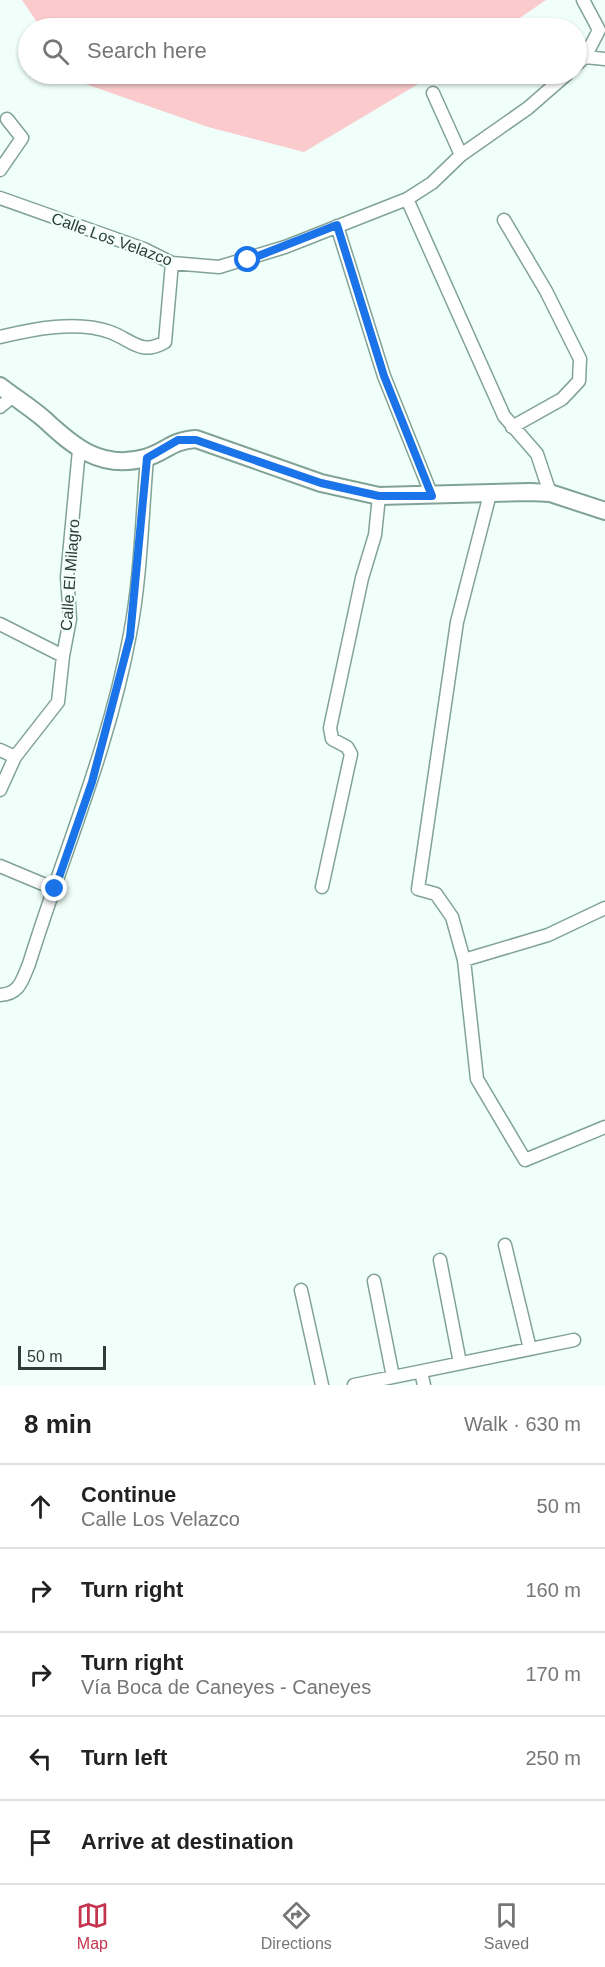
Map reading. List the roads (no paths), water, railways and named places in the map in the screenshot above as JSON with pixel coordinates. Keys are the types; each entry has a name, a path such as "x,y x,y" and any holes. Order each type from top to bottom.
{"street":[{"path":"584,0 599,30 587,50"},
{"path":"587,60 605,59"},
{"name":"Calle Los Velazco","path":"0,198 144,249 172,263 219,267 285,247 337,225 407,200 432,183 461,155 528,108 556,84"},
{"path":"433,93 461,155"},
{"path":"0,171 22,138 7,119"},
{"path":"407,200 472,348 512,428 537,454 550,494"},
{"path":"504,220 546,291 580,359 579,381 562,399 512,428"},
{"path":"337,225 384,376 432,496"},
{"path":"0,338 55,328 85,328 110,332 134,345 154,348 165,342 172,263"},
{"path":"0,408 7,391 79,450 100,458 121,461 147,458 178,440 196,440 321,483 379,496 550,494 605,511"},
{"name":"Calle El Milagro","path":"0,790 15,757 58,702 70,619 67,577 79,450"},
{"path":"0,995 14,992 20,986 95,770 130,637 147,458"},
{"path":"490,494 457,622 418,889 436,894 452,917 464,960 477,1079 525,1160 605,1127"},
{"path":"322,887 351,754 347,747 332,739 330,728 362,578 375,535 379,496"},
{"path":"0,624 63,657"},
{"path":"0,750 15,757"},
{"path":"0,866 55,889"},
{"path":"464,960 548,935 605,908"},
{"path":"506,1245 530,1348"},
{"path":"440,1260 460,1363"},
{"path":"374,1281 393,1377"},
{"path":"301,1290 322,1385"},
{"path":"354,1385 574,1340"},
{"path":"421,1372 424,1385"}]}
